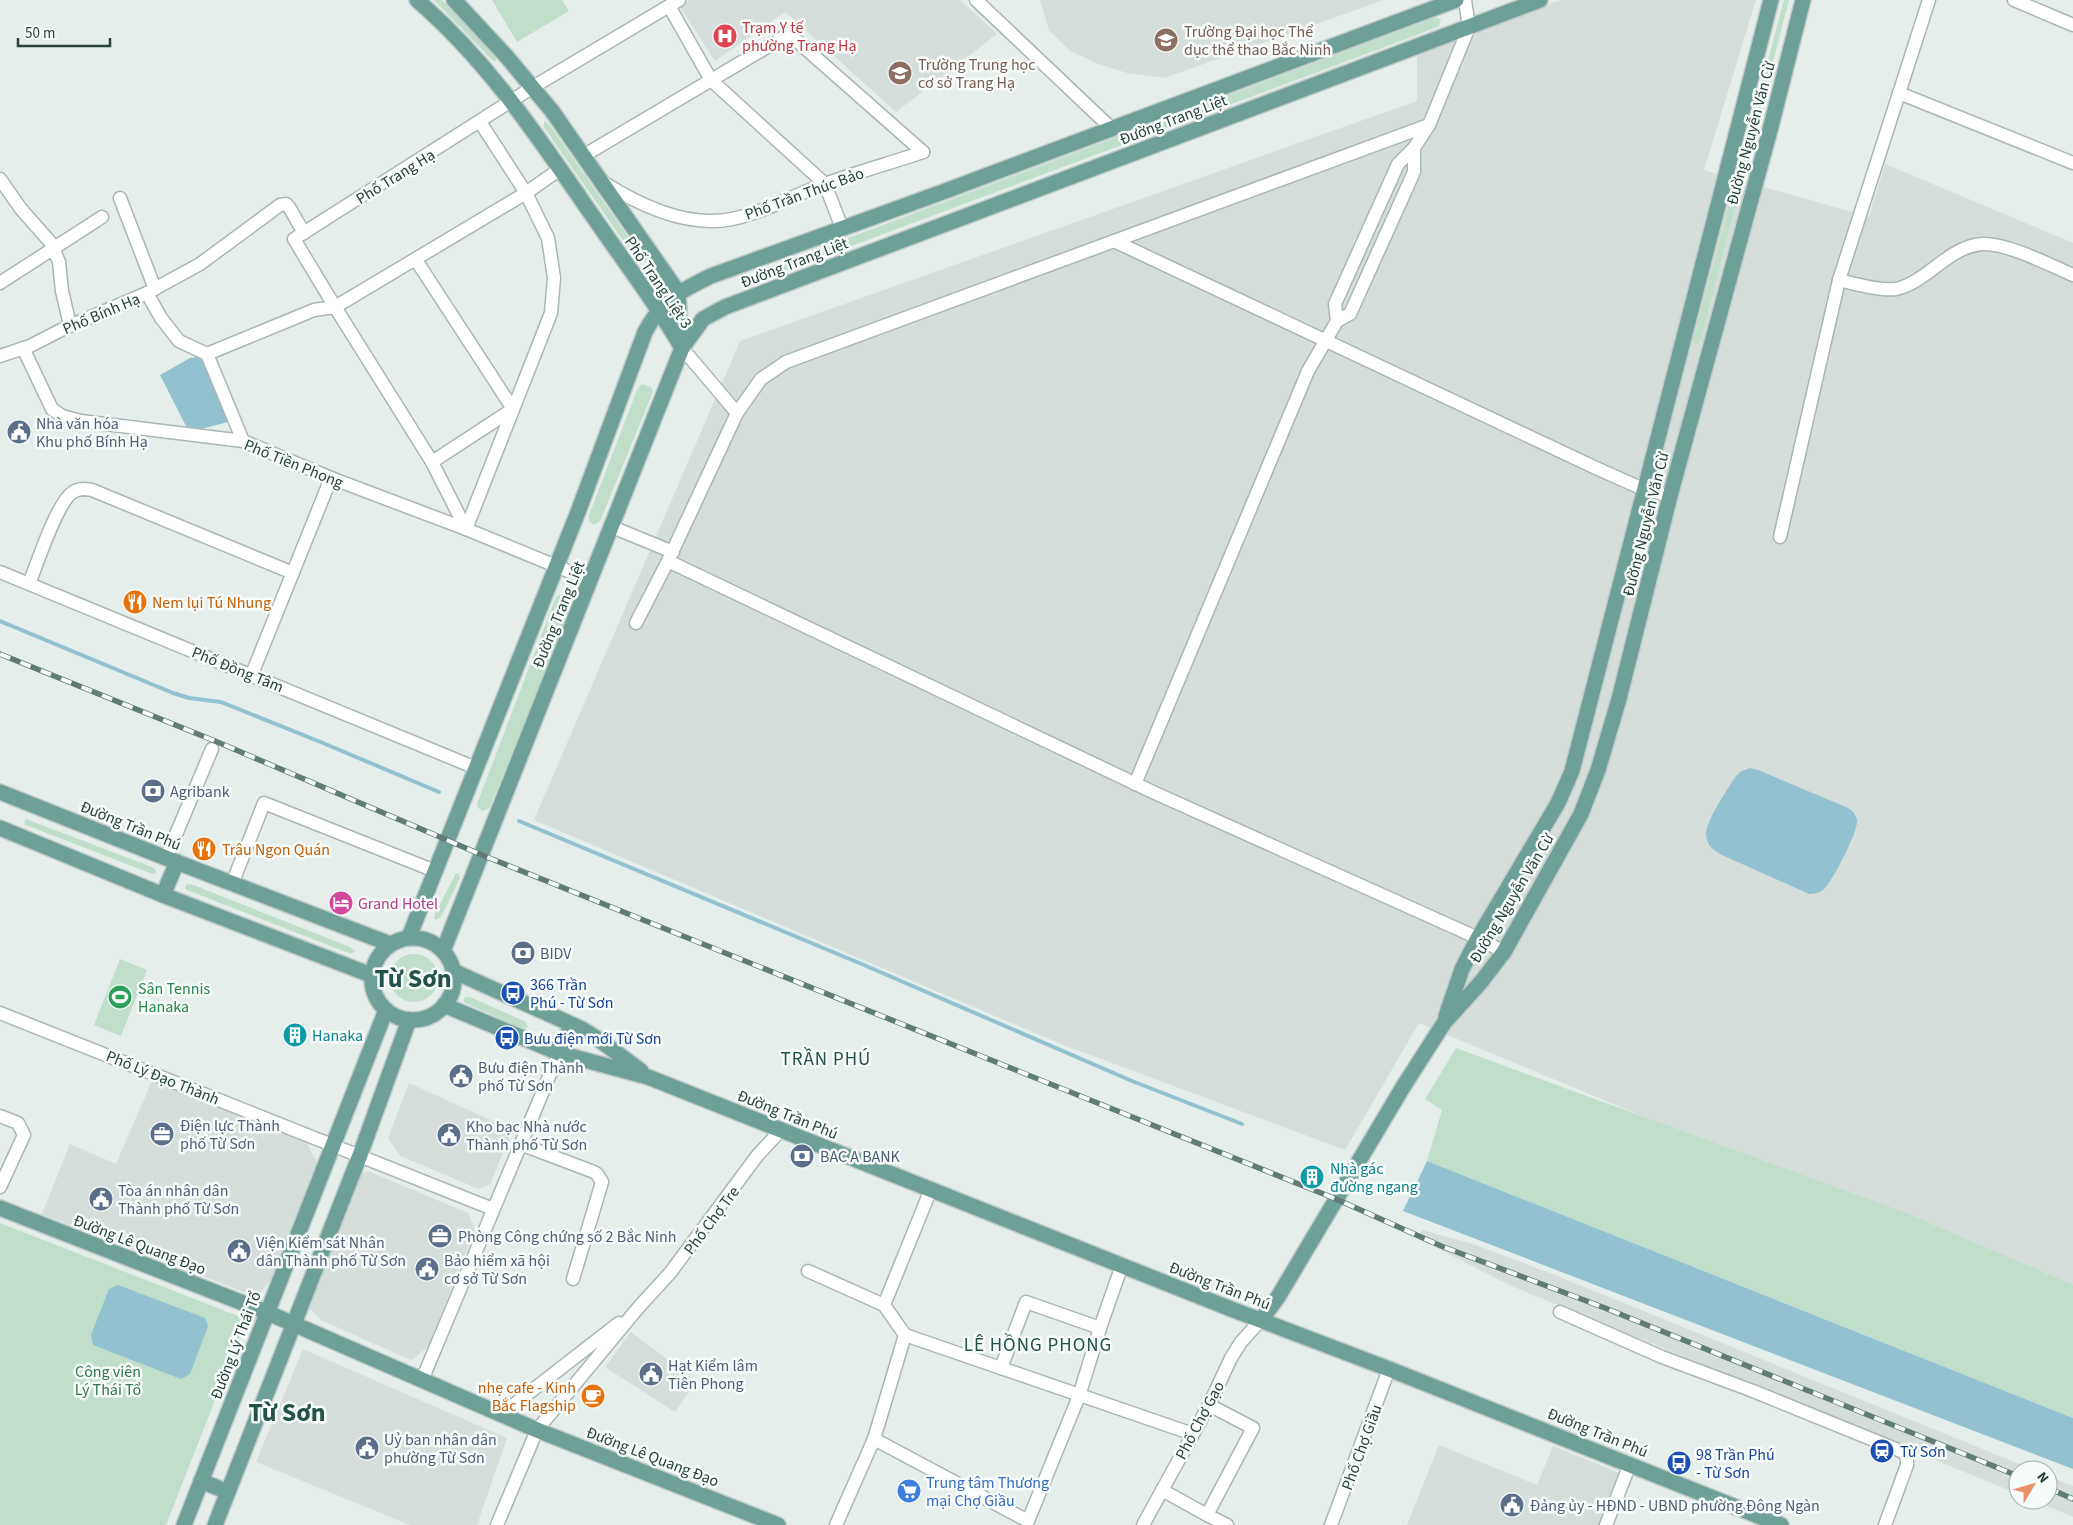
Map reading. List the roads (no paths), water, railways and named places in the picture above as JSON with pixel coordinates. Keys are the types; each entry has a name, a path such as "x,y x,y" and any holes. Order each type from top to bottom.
{"main road":[{"name":"Phố Trang Liệt 3","path":"417,0 472,52 512,101 659,308 682,348"},
{"name":"Phố Trang Liệt 3","path":"454,0 552,111 678,292 682,348"},
{"name":"Đường Trang Liệt","path":"409,937 578,512 645,332 659,308 678,292 711,276 1456,0"},
{"name":"Đường Trang Liệt","path":"443,950 682,348 703,319 725,307 1540,0"},
{"name":"Đường Nguyễn Văn Cừ","path":"1444,1022 1462,969 1478,938 1548,820 1572,771 1771,0"},
{"name":"Đường Nguyễn Văn Cừ","path":"1261,1320 1278,1298 1403,1087 1444,1022 1481,982 1504,952 1581,814 1598,770 1619,699 1670,496 1770,130 1803,0"},
{"path":"1678,359 1705,366"},
{"name":"Đường Trần Phú","path":"0,792 390,944"},
{"path":"0,828 163,895 371,975"},
{"path":"163,895 171,860"},
{"path":"409,937 428,940 443,950 450,960 453,971 452,990 444,1005 434,1014 410,1020 395,1016 386,1010 374,994 371,975 376,959 390,944 409,937"},
{"name":"Đường Trần Phú","path":"453,971 571,1024 598,1039 648,1077"},
{"name":"Đường Trần Phú","path":"444,1005 559,1054 648,1077 1122,1266 1389,1368 1781,1525"},
{"name":"Đường Lý Thái Tổ","path":"184,1525 386,1010"},
{"path":"215,1525 360,1155 410,1020"},
{"path":"559,1054 571,1024"},
{"path":"588,1060 598,1039"},
{"name":"Đường Lê Quang Đạo","path":"0,1208 266,1312 537,1430 778,1525"},
{"path":"201,1481 228,1492"}],"street":[{"path":"976,0 1111,128"},
{"path":"1337,321 1335,304 1338,296 1398,164 1414,148 1429,125 1469,27 1465,0"},
{"path":"1780,537 1839,280 1929,0"},
{"path":"2014,0 2073,25"},
{"name":"Phố Trang Hạ","path":"304,233 512,101 674,3"},
{"path":"674,3 711,80 825,184 842,228"},
{"name":"Phố Trần Thúc Bảo","path":"601,180 622,194 669,213 696,220 717,221 764,210 825,184 923,152 789,34 711,80"},
{"path":"583,156 711,80"},
{"path":"1899,94 2073,162"},
{"path":"466,529 550,313 554,278 548,238 526,193 480,122"},
{"path":"636,624 671,557 737,413 761,379 786,362 1429,125"},
{"path":"1136,784 1308,371 1337,321 1350,314 1414,172 1414,148"},
{"path":"243,441 207,354 314,310 335,307 526,193 560,169"},
{"path":"0,179 53,248 59,262 62,290 70,326"},
{"path":"120,198 151,291 200,264 280,205 286,204 304,233 294,239 432,462 466,529"},
{"path":"0,283 102,217"},
{"path":"1114,241 1644,490 1670,496"},
{"path":"1839,280 1893,289 1908,285 1957,251 1983,244 2009,249 2073,275"},
{"path":"416,260 514,409"},
{"name":"Phố Bính Hạ","path":"0,356 23,348 151,291 161,318 179,341 207,354"},
{"name":"Phố Tiền Phong","path":"23,348 52,408 62,416 81,421 243,441 331,478 466,529 590,580"},
{"path":"682,348 737,413"},
{"path":"432,462 514,409"},
{"path":"252,674 331,478"},
{"path":"29,584 62,505 72,492 82,489 92,490 293,573"},
{"path":"612,527 1136,784 1478,938 1504,952"},
{"name":"Phố Đồng Tâm","path":"0,572 252,674 476,768"},
{"path":"171,860 212,749"},
{"path":"232,884 264,803 435,871"},
{"name":"Phố Lý Đạo Thành","path":"0,1012 493,1209"},
{"path":"422,1380 559,1054"},
{"path":"0,1116 18,1123 24,1136 0,1187"},
{"name":"Phố Chợ Tre","path":"502,1524 537,1430 638,1308 670,1273 757,1156 780,1130"},
{"path":"520,1144 594,1172 602,1182 573,1279"},
{"path":"884,1305 931,1189"},
{"path":"874,1439 1032,1523 1079,1396 1122,1266"},
{"path":"808,1271 884,1305 905,1335 1192,1434"},
{"path":"1001,1368 1026,1302 1100,1328"},
{"name":"Phố Chợ Tre","path":"503,1414 638,1308"},
{"path":"1560,1312 1662,1357 1754,1391 1903,1452 1907,1458 1907,1465 1885,1525"},
{"name":"Phố Chợ Gạo","path":"1143,1525 1240,1344 1261,1320"},
{"path":"836,1525 874,1439 905,1335"},
{"name":"Phố Chợ Giầu","path":"1331,1525 1389,1368"},
{"path":"1207,1515 1253,1428 1209,1405"},
{"path":"1606,1525 1630,1464"},
{"path":"1162,1490 1227,1525"}],"water":[{"path":"198,357 207,365 228,422 189,432 160,375 190,358"},
{"path":"1750,768 1844,806 1855,814 1856,826 1850,844 1833,877 1821,891 1809,894 1722,855 1709,844 1706,834 1710,820 1735,777 1740,772"},
{"path":"1427,1161 2073,1418 2073,1469 2058,1463 2058,1460 2050,1460 1403,1211"},
{"path":"118,1285 205,1318 208,1326 190,1374 181,1379 93,1345 91,1335 109,1289"}],"waterway":[{"path":"0,621 173,693 189,698 221,702 439,792"},
{"path":"519,821 864,965 1132,1081 1242,1124"}],"railway":[{"path":"0,654 215,741 482,855 1336,1199 1441,1246 1605,1308 2008,1472"},
{"path":"2058,1492 2073,1499"}],"place":[{"name":"Trạm Y tế phường Trang Hạ","path":"725,36"},
{"name":"Trường Đại học Thể dục thể thao Bắc Ninh","path":"1166,40"},
{"name":"Trường Trung học cơ sở Trang Hạ","path":"900,73"},
{"name":"Nhà văn hóa Khu phố Bính Hạ","path":"19,432"},
{"name":"Nem lụi Tú Nhung","path":"135,602"},
{"name":"Agribank","path":"153,791"},
{"name":"Trâu Ngon Quán","path":"204,849"},
{"name":"Grand Hotel","path":"341,903"},
{"name":"BIDV","path":"523,953"},
{"name":"366 Trần Phú - Từ Sơn","path":"513,993"},
{"name":"Sân Tennis Hanaka","path":"120,997"},
{"name":"Hanaka","path":"295,1035"},
{"name":"Bưu điện mới Từ Sơn","path":"507,1038"},
{"name":"Bưu điện Thành phố Từ Sơn","path":"461,1076"},
{"name":"Điện lực Thành phố Từ Sơn","path":"162,1134"},
{"name":"Kho bạc Nhà nước Thành phố Từ Sơn","path":"449,1135"},
{"name":"BAC A BANK","path":"802,1156"},
{"name":"Nhà gác đường ngang","path":"1312,1177"},
{"name":"Tòa án nhân dân Thành phố Từ Sơn","path":"101,1199"},
{"name":"Phòng Công chứng số 2 Bắc Ninh","path":"440,1236"},
{"name":"Viện Kiểm sát Nhân dân Thành phố Từ Sơn","path":"239,1251"},
{"name":"Bảo hiểm xã hội cơ sở Từ Sơn","path":"427,1269"},
{"name":"Hạt Kiểm lâm Tiên Phong","path":"651,1374"},
{"name":"nhẹ cafe - Kinh Bắc Flagship","path":"593,1396"},
{"name":"Uỷ ban nhân dân phường Từ Sơn","path":"367,1448"},
{"name":"Từ Sơn","path":"1882,1451"},
{"name":"98 Trần Phú - Từ Sơn","path":"1679,1463"},
{"name":"Trung tâm Thương mại Chợ Giầu","path":"909,1491"},
{"name":"Đảng ủy - HĐND - UBND phường Đông Ngàn","path":"1512,1505"}],"district":[{"name":"Từ Sơn","path":"413,978"},
{"name":"TRẦN PHÚ","path":"826,1058"},
{"name":"LÊ HỒNG PHONG","path":"1038,1344"},
{"name":"Từ Sơn","path":"287,1412"}],"park label":[{"name":"Công viên Lý Thái Tổ","path":"108,1380"}]}
